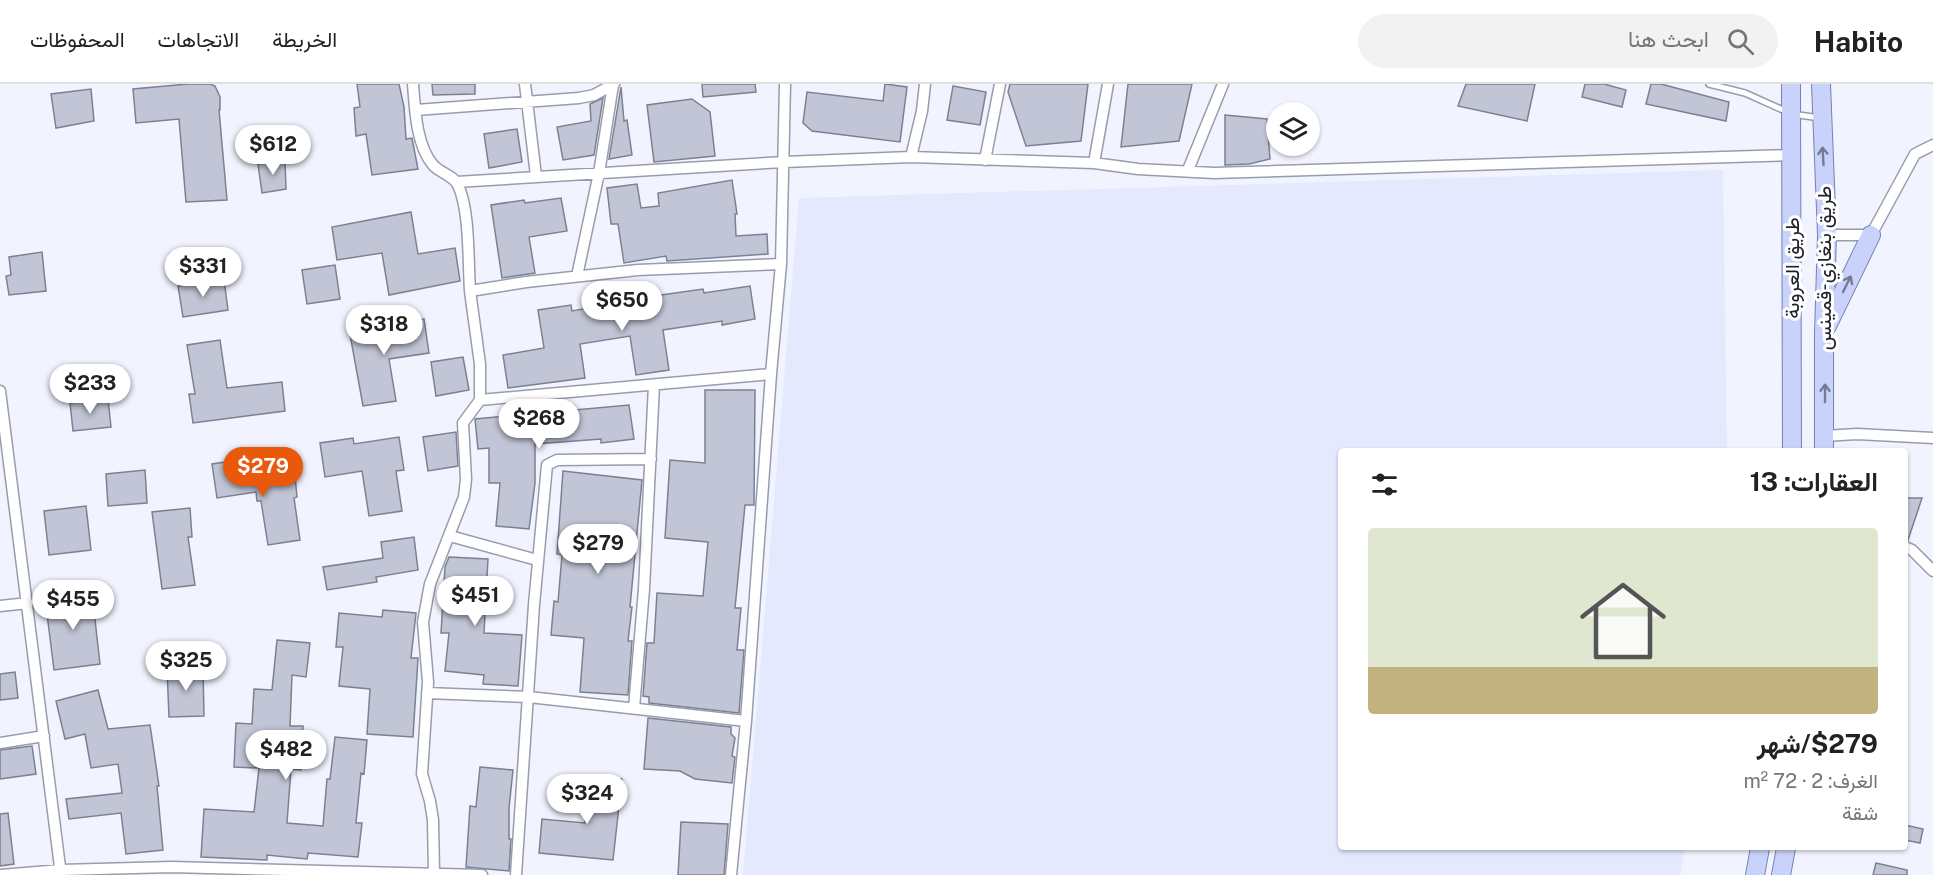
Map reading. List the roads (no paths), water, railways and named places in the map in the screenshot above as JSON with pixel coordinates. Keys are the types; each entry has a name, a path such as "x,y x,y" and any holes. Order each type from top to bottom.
{"main road":[{"name":"طريق العروبة","path":"1791,84 1792,448"},
{"name":"طريق بنغازي-قمينس","path":"1821,84 1827,235 1824,444"},
{"path":"1824,333 1871,235"},
{"path":"1755,875 1760,850"},
{"path":"1781,875 1786,850"}],"street":[{"path":"413,84 420,134 427,157 434,167 456,182 464,206 470,291 480,364 480,400 463,423 465,489 461,508 430,584 423,622 428,693 422,774 432,811 434,873"},
{"path":"525,84 536,176"},
{"path":"416,110 586,97 614,84"},
{"path":"577,276 599,173 614,84"},
{"path":"731,875 746,722 781,264 785,84"},
{"path":"911,157 922,111 925,84"},
{"path":"985,160 1000,84"},
{"path":"1094,163 1108,84"},
{"path":"1188,170 1223,84"},
{"path":"1827,235 1871,235 1915,154 1933,145"},
{"path":"456,182 784,162 911,157 1094,163 1138,169 1225,172 1792,155"},
{"path":"470,291 577,276 688,267 781,264"},
{"path":"480,400 771,374"},
{"path":"634,708 644,589 654,385"},
{"path":"0,391 61,872"},
{"path":"1824,444 1857,434 1933,438"},
{"path":"516,875 537,560 543,488 549,463 557,460 651,459"},
{"path":"450,536 537,560"},
{"path":"1908,548 1933,571"},
{"path":"0,606 27,603"},
{"path":"428,693 529,697 746,722"},
{"path":"0,743 44,736"},
{"path":"0,875 171,867 482,875"}],"lane":[{"path":"1709,84 1745,93 1792,114 1822,118"}]}
